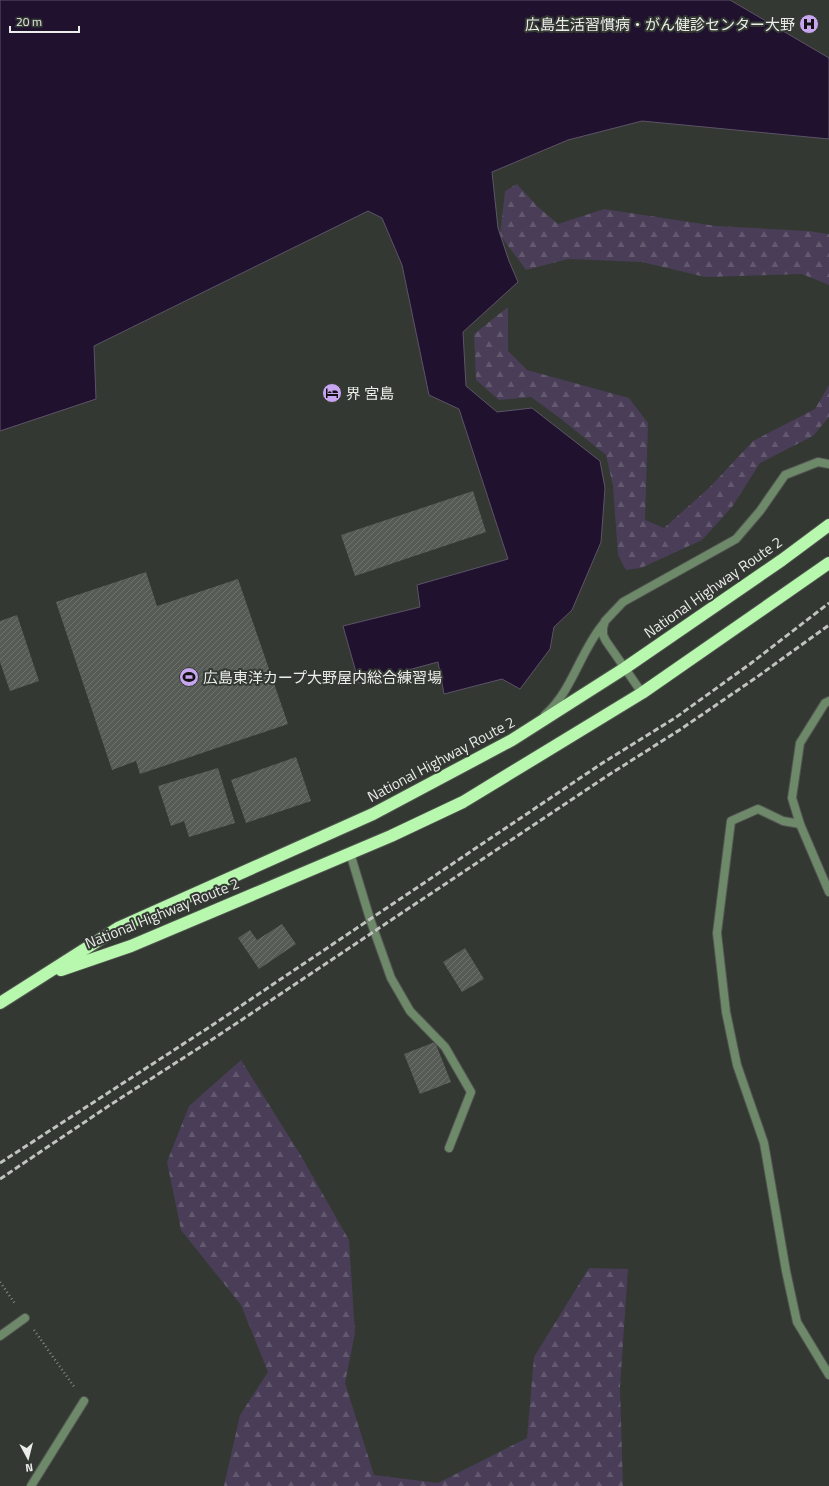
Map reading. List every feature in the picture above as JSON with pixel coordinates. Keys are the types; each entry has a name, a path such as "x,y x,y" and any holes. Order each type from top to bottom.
{"highway":[{"name":"National Highway Route 2","path":"0,1003 118,928 373,814 512,740 625,668 776,564 829,525"},
{"name":"National Highway Route 2","path":"43,976 131,946 391,836 463,802 642,693 784,596 829,563"}],"street":[{"path":"512,740 532,727 549,711 564,693 597,630 623,602 736,539 760,511 784,475 818,462 829,464"},
{"path":"605,621 603,628 606,641 642,693"},
{"path":"829,701 825,703 800,743 792,798 800,824 829,892"},
{"path":"800,824 782,821 758,809 731,821 717,932 726,1012 735,1058 764,1143 786,1271 797,1322 829,1375"},
{"path":"350,853 370,919 391,978 410,1011 445,1047 470,1092 449,1148"},
{"path":"0,1336 24,1318"},
{"path":"30,1486 84,1401"}],"path":[{"path":"0,1282 84,1401"}],"green space":[{"path":"517,184 537,206 558,224 604,209 716,226 808,231 829,234 829,285 802,274 705,277 642,262 568,259 526,270 500,235 505,191"},
{"path":"508,307 508,351 527,370 629,398 648,423 645,520 664,528 710,487 753,441 815,409 829,385 829,417 813,436 760,463 732,507 702,540 641,568 626,570 618,555 613,486 606,455 531,397 499,400 476,380 474,334"},
{"path":"241,1060 300,1154 349,1240 355,1333 345,1383 374,1475 438,1483 527,1438 534,1357 589,1268 628,1269 620,1387 623,1486 224,1486 240,1415 268,1372 241,1305 181,1230 167,1162 189,1106"}],"shaded area":[{"path":"0,0 730,0 829,58 829,139 642,121 568,140 492,172 498,228 518,282 463,332 466,386 497,412 532,408 600,461 605,488 601,542 572,610 554,627 550,649 520,689 502,679 444,694 438,662 359,683 343,626 420,607 417,585 508,559 459,409 429,395 402,265 382,218 368,211 94,346 96,399 0,431"}],"building":[{"path":"473,491 486,532 355,576 341,535"},
{"name":"広島東洋カープ大野屋内総合練習場","path":"146,572 157,606 238,579 288,724 140,774 136,761 112,770 56,602"},
{"path":"17,615 39,681 10,691 0,662 0,621"},
{"path":"296,757 311,801 246,823 231,780"},
{"path":"218,768 235,823 189,837 184,821 171,826 158,786"},
{"path":"282,924 296,944 259,969 238,938 250,930 257,940"},
{"path":"465,948 484,979 462,992 443,962"},
{"path":"435,1042 451,1082 420,1094 404,1054"}],"railway":[{"path":"0,1163 211,1026 604,762 675,718 750,664 829,603"},
{"path":"0,1179 607,776 681,729 829,625"}],"place":[{"name":"広島生活習慣病・がん健診センター大野","path":"809,24"},
{"name":"界 宮島","path":"332,393"},
{"name":"広島東洋カープ大野屋内総合練習場","path":"189,677"}]}
